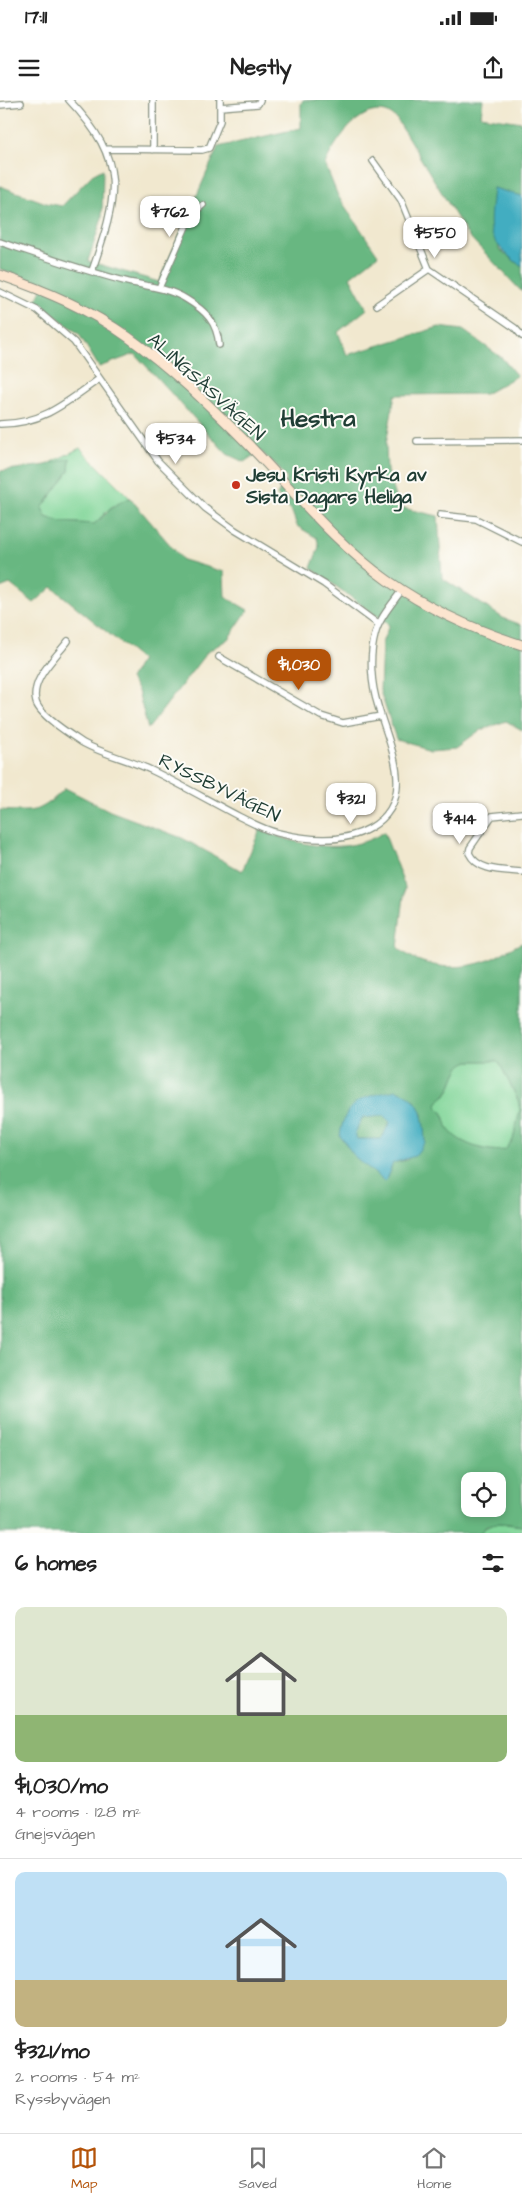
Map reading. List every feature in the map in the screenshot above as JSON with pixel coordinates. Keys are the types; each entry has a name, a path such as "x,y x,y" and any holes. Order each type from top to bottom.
{"main road":[{"name":"ALINGSÅSVÄGEN","path":"0,275 80,306 128,337 160,362 244,440 340,541 402,590 452,618 522,645"}],"street":[{"path":"69,100 85,117 106,149 112,170 112,198 108,224 92,271"},
{"path":"153,100 153,150"},
{"path":"106,149 202,150 208,148 220,121 220,103 258,104 260,100"},
{"path":"0,105 21,103"},
{"path":"372,161 401,200 429,269 515,328 522,336"},
{"path":"159,288 191,215 202,206"},
{"path":"0,242 92,271 159,288 185,298 205,313 218,328 219,346"},
{"path":"377,305 429,269"},
{"path":"0,292 37,310 74,342 158,461 205,508 235,530 324,584 378,624"},
{"path":"0,424 26,423 48,414 99,379"},
{"path":"417,441 522,440"},
{"path":"440,515 476,519 522,542"},
{"name":"RYSSBYVÄGEN","path":"68,642 37,682 34,691 39,710 67,732 97,749 153,771 222,808 276,833 323,839 338,838 354,835 382,820 394,802 397,792 397,769 381,716 372,673 374,635 378,624 402,590"},
{"path":"219,657 321,716 343,723 381,716"},
{"path":"522,813 492,816 470,848 469,853 472,858 484,867 522,872"}],"green space":[{"path":"303,100 483,100 481,116 522,122 522,196 493,188 499,249 522,267 522,292 467,234 396,118 386,112 376,111 366,114 348,128 334,147 325,164 338,196 378,255 350,277 367,309 338,332 347,355 439,327 463,330 502,358 517,376 485,394 395,395 386,444 387,471 398,507 438,516 442,578 503,618 522,625 522,730 506,721 479,731 457,747 431,749 396,739 380,691 382,643 389,625 311,568 319,547 317,538 297,526 292,512 277,495 287,479 276,465 260,451 244,462 227,454 135,354 99,367 79,334 36,301 44,284 0,269 0,186 46,203 62,206 92,175 103,169 102,218 88,261 159,282 218,147 301,128 301,104"},
{"path":"80,448 130,498 111,507 94,524 60,522 46,517 42,508 69,471 70,459 46,465"},
{"path":"70,458 69,471 42,508 46,517 60,522 94,524 115,506 130,498 183,560 224,572 225,597 248,610 228,639 207,652 148,729 138,691 130,679 141,660 52,587 34,603 10,584 0,588 0,471 46,465"},
{"path":"65,788 110,811 182,838 242,871 260,830 290,840 322,846 354,844 369,840 384,832 405,887 398,948 417,960 428,964 450,967 472,965 488,960 522,943 522,1526 499,1523 488,1525 480,1533 0,1533 0,810 36,810 49,803","holes":["469,1061 496,1061 500,1064 518,1100 520,1110 513,1140 505,1150 498,1151 482,1149 454,1135 449,1130 437,1104 449,1090 460,1066 464,1063","414,1099 422,1114 425,1142 407,1160 393,1163 385,1182 370,1169 342,1124"]},
{"path":"469,1061 496,1061 500,1064 518,1100 520,1110 513,1140 505,1150 482,1149 460,1139 449,1130 444,1116 438,1109 437,1104 449,1091 460,1066"},
{"path":"384,1115 390,1122 381,1139 357,1139 355,1133 362,1118"},
{"path":"496,1523 522,1526 522,1533 480,1533 483,1529"}],"water":[{"path":"493,188 522,196 522,267 501,248 495,241 492,233 490,215"},
{"path":"396,1090 405,1093 411,1098 420,1110 424,1125 425,1142 415,1156 393,1163 385,1182 355,1157 340,1136 346,1114 358,1101","holes":["384,1116 390,1122 381,1139 357,1139 355,1133 362,1118"]}],"place":[{"name":"Jesu Kristi Kyrka av Sista Dagars Heliga","path":"236,485"}],"district":[{"name":"Hestra","path":"318,418"}]}
